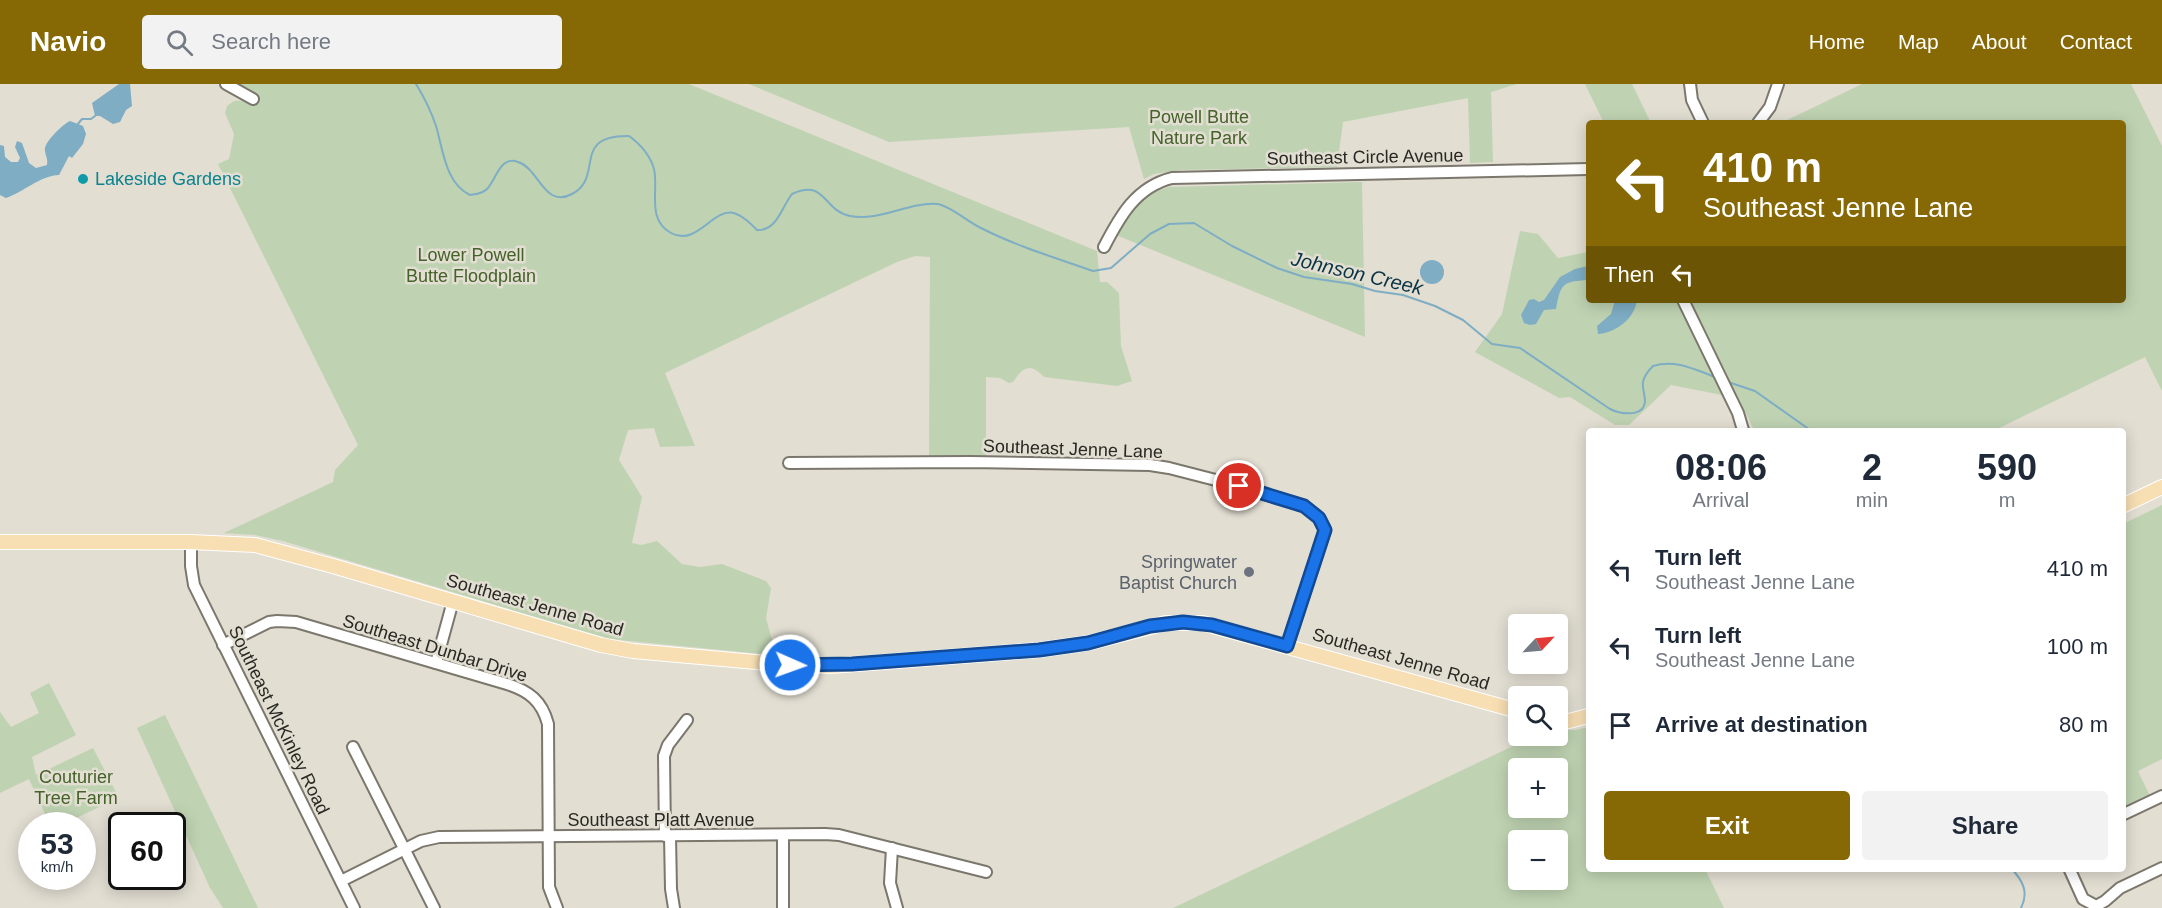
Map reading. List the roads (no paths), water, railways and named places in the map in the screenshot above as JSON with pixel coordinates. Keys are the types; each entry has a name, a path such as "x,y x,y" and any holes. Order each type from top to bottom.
{"main road":[{"path":"2126,504 2162,487"},
{"name":"Southeast Jenne Road","path":"0,542 237,543 276,549 453,600 573,638 620,649 790,665 862,664 1039,650 1088,643 1150,626 1183,622 1212,625 1508,708"},
{"path":"1568,721 1586,717"}],"street":[{"path":"226,84 253,99"},
{"path":"1690,84 1692,100 1701,120"},
{"path":"1760,120 1770,107 1778,84"},
{"name":"Southeast Circle Avenue","path":"1104,247 1119,218 1133,200 1154,184 1172,178 1586,169"},
{"path":"1684,303 1743,428"},
{"name":"Southeast Jenne Lane","path":"789,463 970,462 1150,465 1239,486 1304,506 1319,518 1325,530 1287,646"},
{"name":"Southeast McKinley Road","path":"191,542 194,585 354,908"},
{"path":"436,663 453,600"},
{"name":"Southeast Dunbar Drive","path":"223,645 269,622 286,620 519,688 535,698 548,724 549,887 557,908"},
{"path":"674,908 664,756 668,745 687,720"},
{"path":"353,747 434,908"},
{"path":"2126,814 2162,796"},
{"path":"783,835 783,908"},
{"name":"Southeast Platt Avenue","path":"341,881 421,841 439,837 839,835 986,872"},
{"path":"892,848 890,883 897,908"},
{"path":"2071,872 2083,899 2096,906 2120,888 2162,868"}],"water":[{"path":"119,84 130,84 132,106 126,110 120,122 113,124 100,116 95,116 92,103"},
{"path":"70,121 83,126 86,134 83,144 72,158 69,156 59,175 38,181 6,198 0,195 0,145 4,146 5,157 11,162 18,162 20,158 15,147 17,141 22,143 29,163 36,168 47,165 45,148 47,143"},
{"path":"1432,260 1437,261 1443,267 1443,277 1437,283 1432,284 1427,283 1421,277 1420,272 1421,267 1427,261"},
{"path":"1586,266 1586,280 1564,285 1556,309 1544,310 1536,324 1524,323 1521,315 1529,300 1534,299 1539,302 1544,300 1560,277"},
{"path":"1614,303 1636,303 1633,313 1618,328 1598,334 1597,326 1611,314"}],"waterway":[{"name":"Johnson Creek","path":"416,84 434,120 450,174 462,190 470,195 485,191 503,165 512,161 525,166 542,186 555,196 563,197 572,194 582,187 587,178 594,149 600,142 629,136 644,150 654,169 658,220 671,233 680,236 697,232 726,213 740,216 757,230 764,229 774,223 792,194 812,190 824,197 841,213 850,216 872,216 926,204 942,205 1008,240 1093,271 1111,268 1150,234 1169,224 1194,223 1232,246 1277,268 1304,277 1403,295 1435,306 1463,320 1492,344 1520,348 1614,411 1631,413 1641,410 1645,401 1644,380 1653,366 1677,364 1715,377"},
{"path":"77,125 82,119 91,119 95,116"},
{"name":"Johnson Creek","path":"1728,382 1755,391 1807,428"},
{"name":"Johnson Creek","path":"2015,872 2025,892 2021,908"}],"place":[{"name":"Lakeside Gardens","path":"83,179"},
{"name":"Springwater Baptist Church","path":"1249,572"}],"park label":[{"name":"Powell Butte Nature Park","path":"1199,127"},
{"name":"Lower Powell Butte Floodplain","path":"471,265"},
{"name":"Couturier Tree Farm","path":"76,787"}]}
